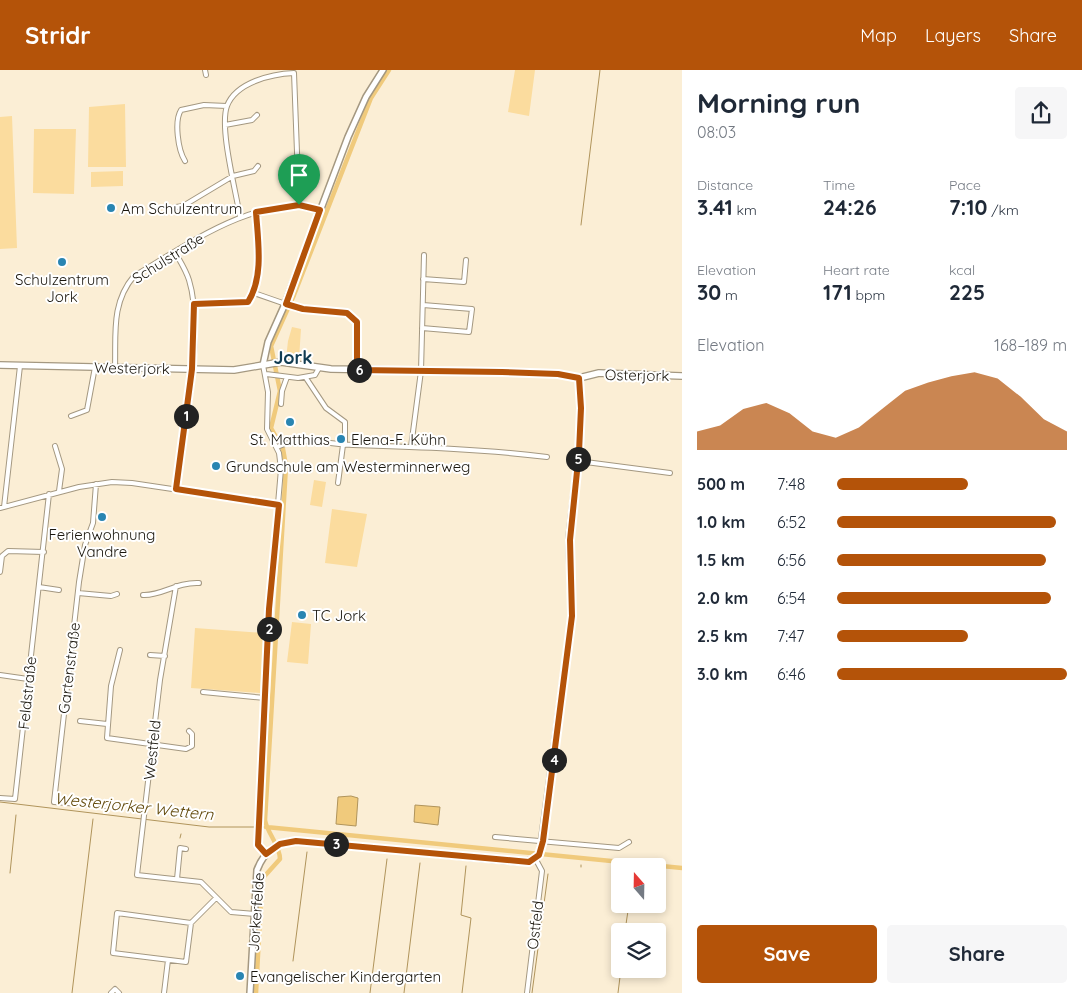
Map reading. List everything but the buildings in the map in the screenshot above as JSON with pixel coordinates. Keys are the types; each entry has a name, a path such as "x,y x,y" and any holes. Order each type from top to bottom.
{"main road":[{"name":"Osterjork","path":"263,365 274,362 319,368 357,370 558,374 579,378 599,373 682,376"},
{"name":"Westerjork","path":"0,365 244,370 263,365"}],"street":[{"path":"263,365 268,342 289,304 320,210 366,97 383,70"},
{"path":"240,217 224,125 227,106 239,91 273,72 294,73 299,205"},
{"path":"185,161 181,155 178,121 181,110 204,105 227,106"},
{"path":"224,125 252,120 257,115"},
{"path":"176,207 183,206 233,176 254,172 258,166"},
{"name":"Schulstraße","path":"115,368 117,309 124,288 134,276 220,226 240,217 256,212 299,205 320,210"},
{"path":"194,304 245,304 254,293 259,253 256,212"},
{"path":"175,252 189,278 194,304 192,369 176,489"},
{"path":"411,447 420,371 424,255"},
{"path":"424,279 464,282 466,260"},
{"path":"254,293 303,309 347,313 353,316 357,322 357,370"},
{"path":"422,328 469,332 472,309 423,305"},
{"name":"Jorkerfelde","path":"250,993 256,874 266,854 258,844 269,609 281,469 280,446 267,429 268,402 266,374 263,365"},
{"path":"20,366 2,507 59,491 96,484 132,483 279,505"},
{"path":"71,416 78,415 87,410 94,367"},
{"path":"266,374 306,378 315,375 319,368"},
{"path":"282,404 282,391 287,377"},
{"path":"306,378 326,408 344,422 344,445 338,483"},
{"path":"266,854 280,844 299,841 515,862 527,862 536,858 541,851 572,616 570,540 581,414 579,378"},
{"path":"280,446 307,441 344,445 481,449 547,456"},
{"path":"55,446 62,468 59,491"},
{"path":"578,461 670,473"},
{"name":"Gartenstraße","path":"96,484 93,523 85,545 78,593 54,802 104,806"},
{"name":"Feldstraße","path":"0,798 16,799 50,494"},
{"path":"0,572 2,556 8,550 44,552"},
{"path":"143,595 154,596 176,586 199,583"},
{"name":"Westfeld","path":"176,586 152,744 137,874 201,882 231,912 255,914"},
{"path":"39,587 59,590"},
{"path":"78,593 111,596 117,594"},
{"path":"120,650 110,686 106,738 186,749 192,746 192,734 189,731"},
{"path":"150,655 165,656"},
{"path":"0,675 28,678"},
{"path":"203,692 265,698"},
{"path":"80,720 107,724"},
{"path":"495,837 619,848 629,842"},
{"path":"177,879 180,848 186,849"},
{"name":"Ostfeld","path":"527,993 542,871 536,858"},
{"path":"192,923 117,913 113,953 186,962 192,923 216,898"},
{"path":"164,993 168,960"},
{"path":"111,993 115,990 119,993"}],"shaded area":[{"path":"515,70 535,70 529,116 508,112"},
{"path":"125,104 126,167 88,167 89,107"},
{"path":"12,116 17,248 0,249 0,117"},
{"path":"34,129 76,129 74,194 33,193"},
{"path":"123,171 123,186 91,187 91,172"},
{"path":"292,327 301,329 299,359 286,359"},
{"path":"314,480 326,482 322,507 310,505"},
{"path":"332,509 367,514 357,567 325,563"},
{"path":"292,622 311,624 308,664 287,662"},
{"path":"195,628 264,633 260,693 191,688"},
{"path":"351,796 358,798 356,826 336,824 338,797"},
{"path":"415,805 440,807 438,825 414,822"}],"waterway":[{"path":"256,993 262,879 280,859 278,849 265,820 286,466 283,449 271,428 280,391 271,346 294,295 371,98 389,70"},
{"path":"581,225 600,70"},
{"name":"Westerjorker Wettern","path":"0,802 209,827 266,827"},
{"path":"10,873 16,815"},
{"path":"72,993 93,819"},
{"path":"266,827 682,868"},
{"path":"180,838 181,834"},
{"path":"293,961 307,852"},
{"path":"370,993 387,859"},
{"path":"404,993 420,863"},
{"path":"462,993 471,918 461,915 466,866"},
{"path":"532,993 548,874"},
{"path":"626,923 628,913"},
{"path":"618,993 620,978"}],"place":[{"name":"Am Schulzentrum","path":"111,208"},
{"name":"Schulzentrum Jork","path":"62,262"},
{"name":"St. Matthias","path":"290,422"},
{"name":"Elena-F. Kühn","path":"341,439"},
{"name":"Grundschule am Westerminnerweg","path":"216,466"},
{"name":"Ferienwohnung Vandre","path":"102,517"},
{"name":"TC Jork","path":"302,615"},
{"name":"Evangelischer Kindergarten","path":"240,976"}],"district":[{"name":"Jork","path":"293,357"}],"route":[{"path":"299,205 310,206 320,210 286,304 300,309 347,313 353,316 357,322 357,370 441,370 558,374 579,378 581,408 579,452 570,531 572,616 543,841 539,855 529,862 296,841 287,841 280,844 266,854 258,845 269,609 279,505 176,489 192,369 194,304 245,304 248,302 256,286 259,253 256,212 299,205"}]}
